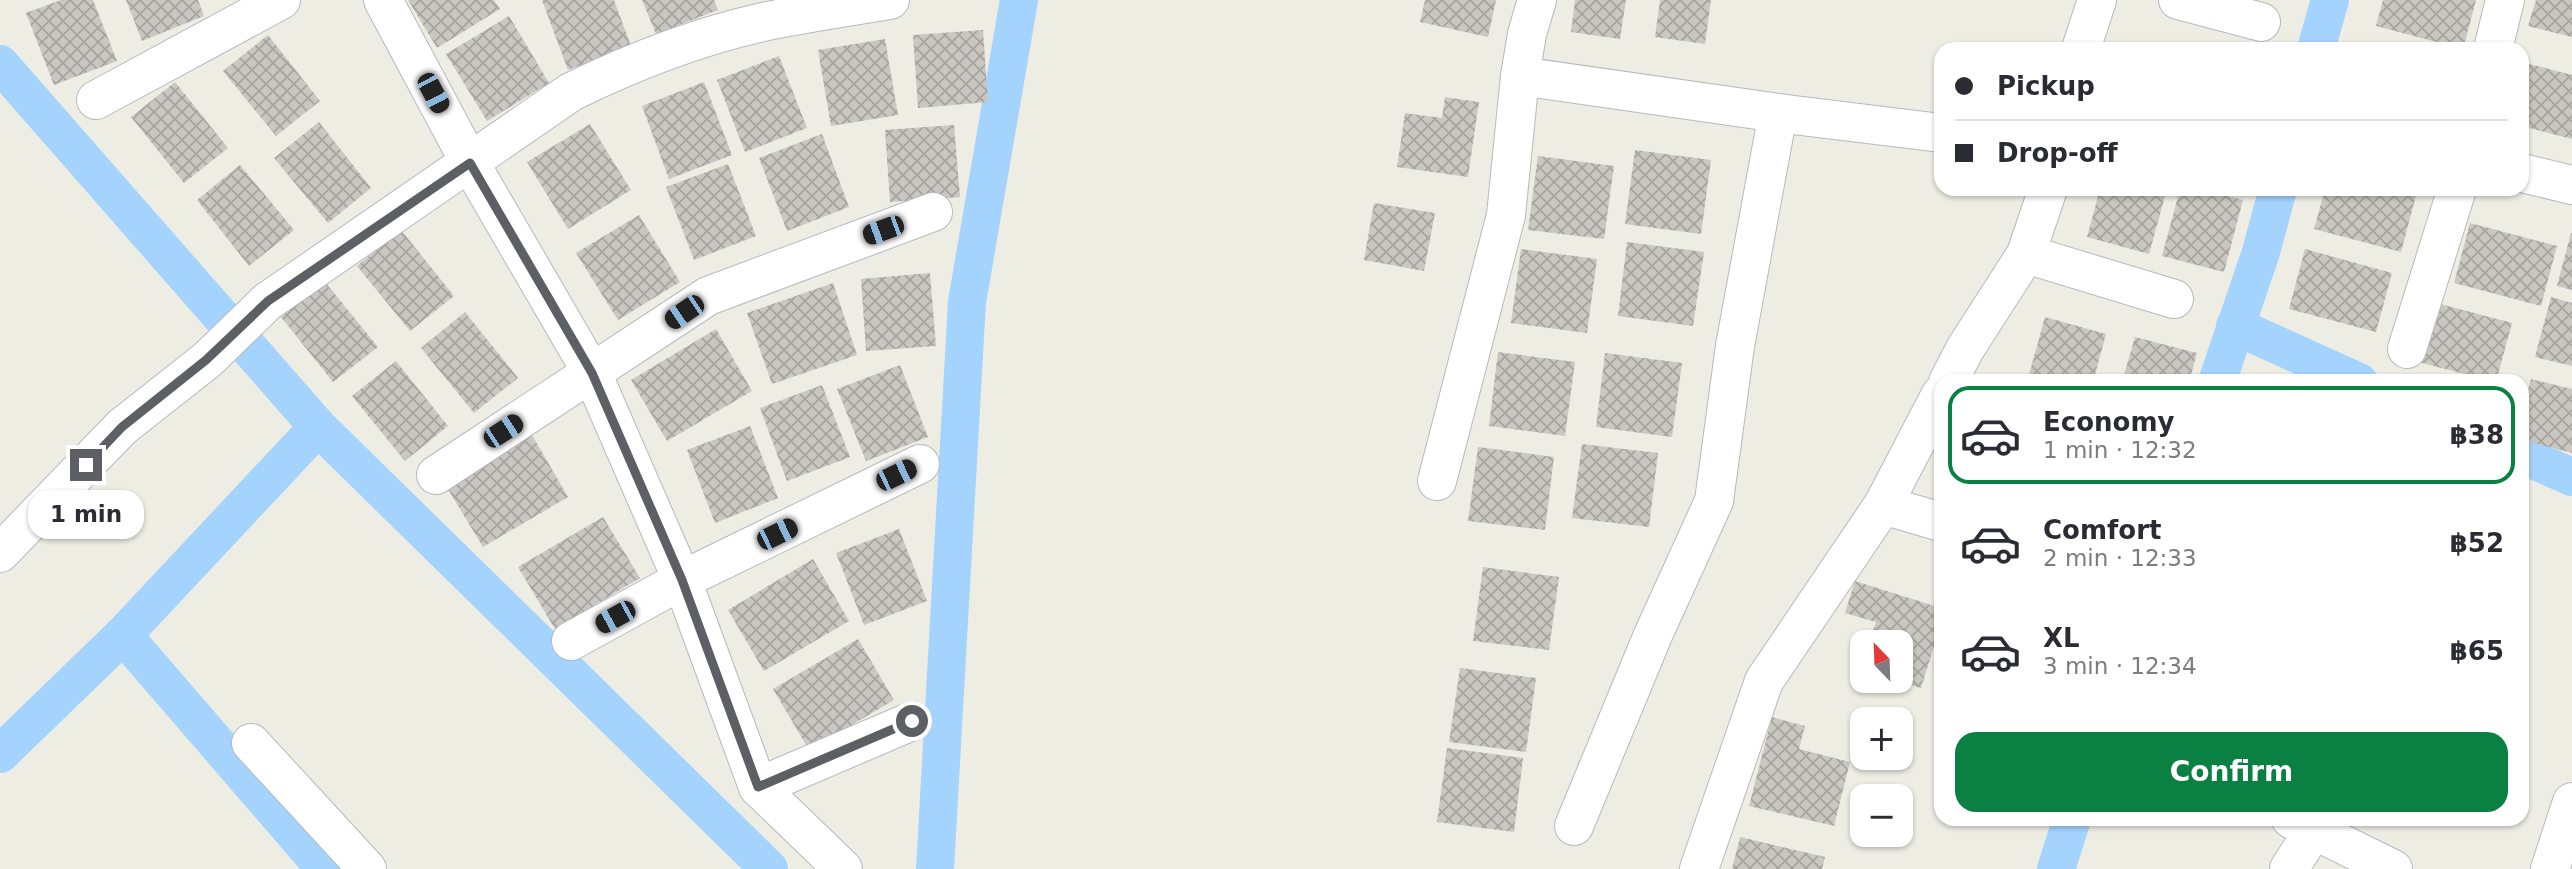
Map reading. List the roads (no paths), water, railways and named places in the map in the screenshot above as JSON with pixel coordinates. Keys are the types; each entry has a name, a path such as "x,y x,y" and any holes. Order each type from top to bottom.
{"street":[{"path":"96,100 281,0"},
{"path":"383,0 470,163 592,373 682,580 758,787 844,869"},
{"path":"0,553 122,427 206,360 268,301 571,92 618,69 672,49 762,23 891,0"},
{"path":"2083,42 2097,0"},
{"path":"2178,0 2261,22"},
{"path":"2495,42 2505,0"},
{"path":"1437,481 1506,215 1520,76 1532,17"},
{"path":"1520,76 1934,132"},
{"path":"1574,825 1653,635 1714,501 1735,346 1778,113"},
{"path":"2529,175 2572,185"},
{"path":"1952,374 1965,348 2026,254 2046,196"},
{"path":"2407,349 2455,196"},
{"path":"436,475 708,296 933,212"},
{"path":"2026,254 2174,299"},
{"path":"1699,869 1764,681 1883,505 1934,407"},
{"path":"571,641 682,580 920,464"},
{"path":"1883,505 1934,520"},
{"path":"758,787 912,721"},
{"path":"251,743 367,869"},
{"path":"2550,869 2572,802"},
{"path":"2289,869 2302,826"},
{"path":"2304,826 2393,869"}],"waterway":[{"path":"935,869 967,302 1019,0"},
{"path":"2318,42 2330,0"},
{"path":"0,64 318,427 769,869"},
{"path":"2220,374 2261,252 2276,196"},
{"path":"2235,326 2341,374"},
{"path":"0,754 123,635 318,427"},
{"path":"2529,458 2572,477"},
{"path":"123,635 325,869"},
{"path":"2056,869 2070,826"}]}
